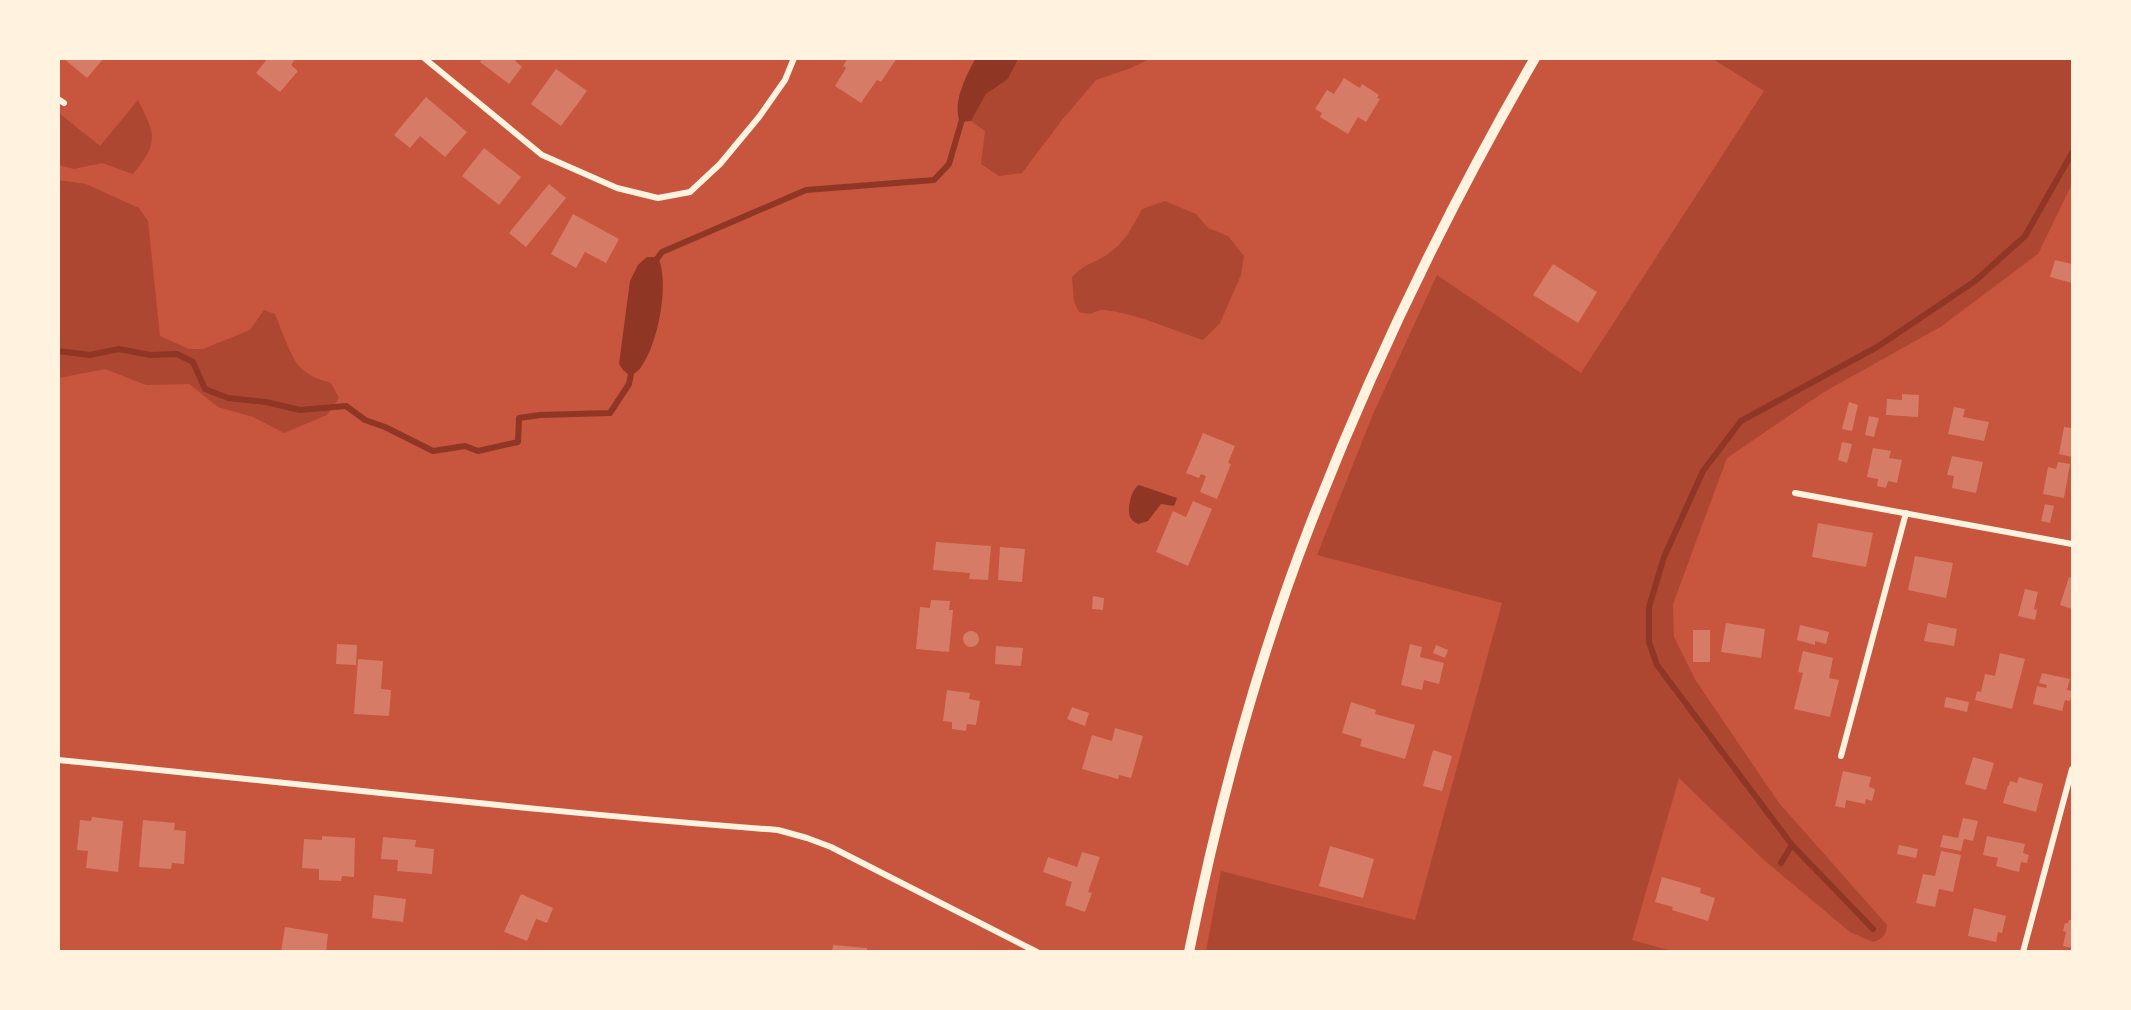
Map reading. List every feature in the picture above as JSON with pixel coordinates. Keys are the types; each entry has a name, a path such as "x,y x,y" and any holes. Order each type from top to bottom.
{"street":[{"path":"424,58 542,154 617,188 658,198 690,192 720,164 759,117 785,80 794,58"},
{"path":"1188,951 1220,809 1244,725 1288,585 1309,528 1353,421 1449,213 1535,58"},
{"path":"1796,493 2073,544"},
{"path":"1841,756 1906,513"},
{"path":"58,760 582,814 778,830 831,847 1036,951"},
{"path":"2023,951 2073,769"}],"shaded area":[{"path":"975,59 1018,59 1008,79 986,94 971,121 960,122 959,98"},
{"path":"1018,59 1149,59 1096,80 1022,173 999,176 981,164 985,131 971,121 986,94 1008,79"},
{"path":"1713,59 2072,59 2072,184 2038,254 1942,326 1824,392 1727,458 1673,604 1674,637 1696,681 1779,803 1887,925 1885,934 1873,942 1850,932 1764,860 1679,778 1632,940 1672,951 1206,951 1221,871 1415,920 1502,603 1317,555 1373,414 1437,275 1581,373 1764,91"},
{"path":"138,100 152,138 147,154 133,174 102,163 74,169 59,165 59,113 100,146"},
{"path":"59,180 86,184 139,208 148,221 160,336 189,349 203,349 250,330 264,310 275,314 291,353 299,366 310,375 331,383 339,398 327,415 284,433 253,417 218,407 189,384 146,385 105,369 59,378"},
{"path":"1165,201 1196,214 1208,228 1228,236 1244,256 1241,275 1220,323 1203,340 1117,312 1105,310 1088,314 1079,312 1074,302 1072,277 1082,268 1114,250 1128,234 1142,209"},
{"path":"647,257 658,257 661,268 663,282 660,313 653,344 647,357 639,370 630,376 619,364 630,281 638,265"},
{"path":"1139,485 1177,498 1174,506 1161,504 1148,521 1138,524 1131,518 1129,509 1132,495"}],"building":[{"path":"63,58 104,58 87,78"},
{"path":"268,58 296,58 291,65 298,71 280,92 256,73"},
{"path":"483,58 512,58 522,67 509,84 480,62"},
{"path":"848,58 897,58 881,82 877,80 861,103 835,86 846,68 843,66"},
{"path":"556,69 587,91 561,126 531,104"},
{"path":"1344,78 1360,88 1362,84 1379,95 1377,98 1380,99 1366,122 1358,117 1348,134 1320,117 1322,113 1315,109 1327,90 1334,94"},
{"path":"426,97 467,132 445,157 420,136 410,148 394,135"},
{"path":"484,148 521,177 499,205 462,176"},
{"path":"549,184 566,198 526,247 509,233"},
{"path":"573,214 619,239 606,263 585,252 576,268 551,254"},
{"path":"2055,260 2072,264 2072,283 2050,277"},
{"path":"1553,264 1597,292 1578,323 1533,295"},
{"path":"1902,394 1919,395 1918,417 1886,415 1887,399 1902,400"},
{"path":"1849,402 1858,405 1852,431 1842,429"},
{"path":"1954,407 1965,409 1963,417 1989,422 1984,441 1948,434"},
{"path":"1869,416 1879,418 1874,437 1865,435"},
{"path":"2064,427 2072,428 2072,457 2059,454"},
{"path":"1203,433 1235,446 1228,463 1231,464 1217,499 1200,492 1206,476 1201,474 1199,478 1186,473"},
{"path":"1842,442 1852,444 1847,463 1838,460"},
{"path":"1873,448 1891,451 1889,458 1902,460 1897,483 1888,481 1886,488 1877,486 1878,479 1867,477"},
{"path":"1952,456 1983,462 1976,493 1952,488 1954,476 1947,475"},
{"path":"2058,462 2070,464 2064,498 2043,494 2048,467 2056,469"},
{"path":"1193,501 1212,509 1188,566 1156,552 1173,511 1186,517"},
{"path":"2045,504 2054,506 2050,523 2041,521"},
{"path":"1818,523 1873,533 1866,567 1812,557"},
{"path":"936,542 991,546 988,580 969,579 970,573 933,570"},
{"path":"1000,547 1025,549 1022,582 998,580"},
{"path":"1915,556 1953,563 1946,598 1908,590"},
{"path":"2069,577 2072,578 2072,609 2060,605"},
{"path":"2025,589 2038,592 2034,609 2037,610 2035,620 2018,616"},
{"path":"1093,596 1104,598 1103,610 1092,609"},
{"path":"931,600 950,601 949,610 953,610 949,652 916,649 920,607 930,608"},
{"path":"1726,623 1765,629 1761,658 1721,652"},
{"path":"1928,623 1957,629 1954,646 1924,641"},
{"path":"1800,625 1829,632 1826,644 1815,641 1815,645 1797,640"},
{"path":"1693,630 1710,630 1710,662 1693,662"},
{"path":"971,631 977,633 979,639 977,645 971,647 965,645 963,639 965,633"},
{"path":"337,644 357,645 356,665 336,664"},
{"path":"1410,644 1422,647 1420,657 1444,663 1439,684 1424,680 1422,690 1401,685"},
{"path":"1436,645 1448,650 1445,658 1433,653"},
{"path":"996,646 1023,648 1021,666 995,664"},
{"path":"1803,651 1833,658 1829,678 1839,680 1830,717 1794,709 1803,673 1798,672"},
{"path":"2000,653 2025,659 2012,709 1975,700 1977,691 1981,692 1985,674 1995,676"},
{"path":"358,659 383,661 381,689 391,690 389,716 354,714"},
{"path":"2042,673 2070,679 2067,690 2072,691 2070,701 2065,700 2062,711 2033,704 2037,686 2046,688 2047,685 2039,683"},
{"path":"947,690 970,693 969,699 980,701 976,725 967,724 966,731 952,729 952,722 943,721"},
{"path":"1946,697 1969,702 1967,712 1944,707"},
{"path":"1351,702 1376,710 1375,714 1415,725 1405,759 1360,746 1362,739 1342,733"},
{"path":"1072,707 1089,713 1085,726 1067,719"},
{"path":"1115,728 1143,736 1131,778 1119,775 1118,779 1082,769 1092,735 1112,741"},
{"path":"1433,750 1452,756 1442,791 1423,786"},
{"path":"1973,757 1994,763 1986,790 1965,784"},
{"path":"1843,771 1871,777 1869,787 1875,789 1872,801 1866,799 1865,804 1846,800 1845,808 1835,806"},
{"path":"2019,777 2043,784 2036,812 2003,803 2010,781 2017,783"},
{"path":"92,817 123,821 118,872 86,868 88,851 77,850 80,820 91,821"},
{"path":"1963,818 1978,821 1973,841 1964,839 1961,851 1940,847 1943,835 1958,838"},
{"path":"143,820 175,823 174,830 186,831 184,864 172,863 171,869 139,867"},
{"path":"322,836 355,838 354,877 342,876 341,881 319,880 319,869 302,868 304,839 322,840"},
{"path":"1987,836 2025,844 2023,853 2029,855 2027,863 2021,862 2019,872 1996,866 1998,858 1983,855"},
{"path":"383,837 416,840 415,847 434,849 432,874 397,871 398,860 381,859"},
{"path":"1899,845 1918,849 1916,858 1897,854"},
{"path":"1330,846 1374,859 1363,898 1319,886"},
{"path":"1941,851 1961,855 1953,892 1939,889 1935,907 1916,903 1923,874 1935,876"},
{"path":"1082,852 1100,857 1088,892 1092,893 1085,912 1065,905 1072,882 1043,872 1048,857 1077,867"},
{"path":"1662,877 1701,888 1700,893 1715,898 1708,921 1655,902"},
{"path":"521,894 553,908 547,923 536,919 527,941 504,932"},
{"path":"374,895 406,899 403,922 372,918"},
{"path":"1974,908 2006,916 2002,933 1998,932 1996,942 1968,936"},
{"path":"2072,920 2072,948 2063,946 2066,932 2063,931 2065,923"},
{"path":"285,927 328,934 326,952 281,952"},
{"path":"833,945 867,948 867,952 832,952"}],"waterway":[{"path":"654,263 662,252 806,190 934,180 949,164 963,116"},
{"path":"1873,929 1792,845 1657,665 1649,642 1649,607 1664,557 1703,471 1741,421 1877,347 1975,281 2025,236 2072,153"},
{"path":"58,351 90,355 119,349 150,355 177,354 193,362 205,389 228,398 266,402 300,410 346,406 365,420 385,427 433,451 465,446 478,451 518,442 519,418 540,415 610,413 629,384 632,369"},
{"path":"1781,863 1792,845"}]}
